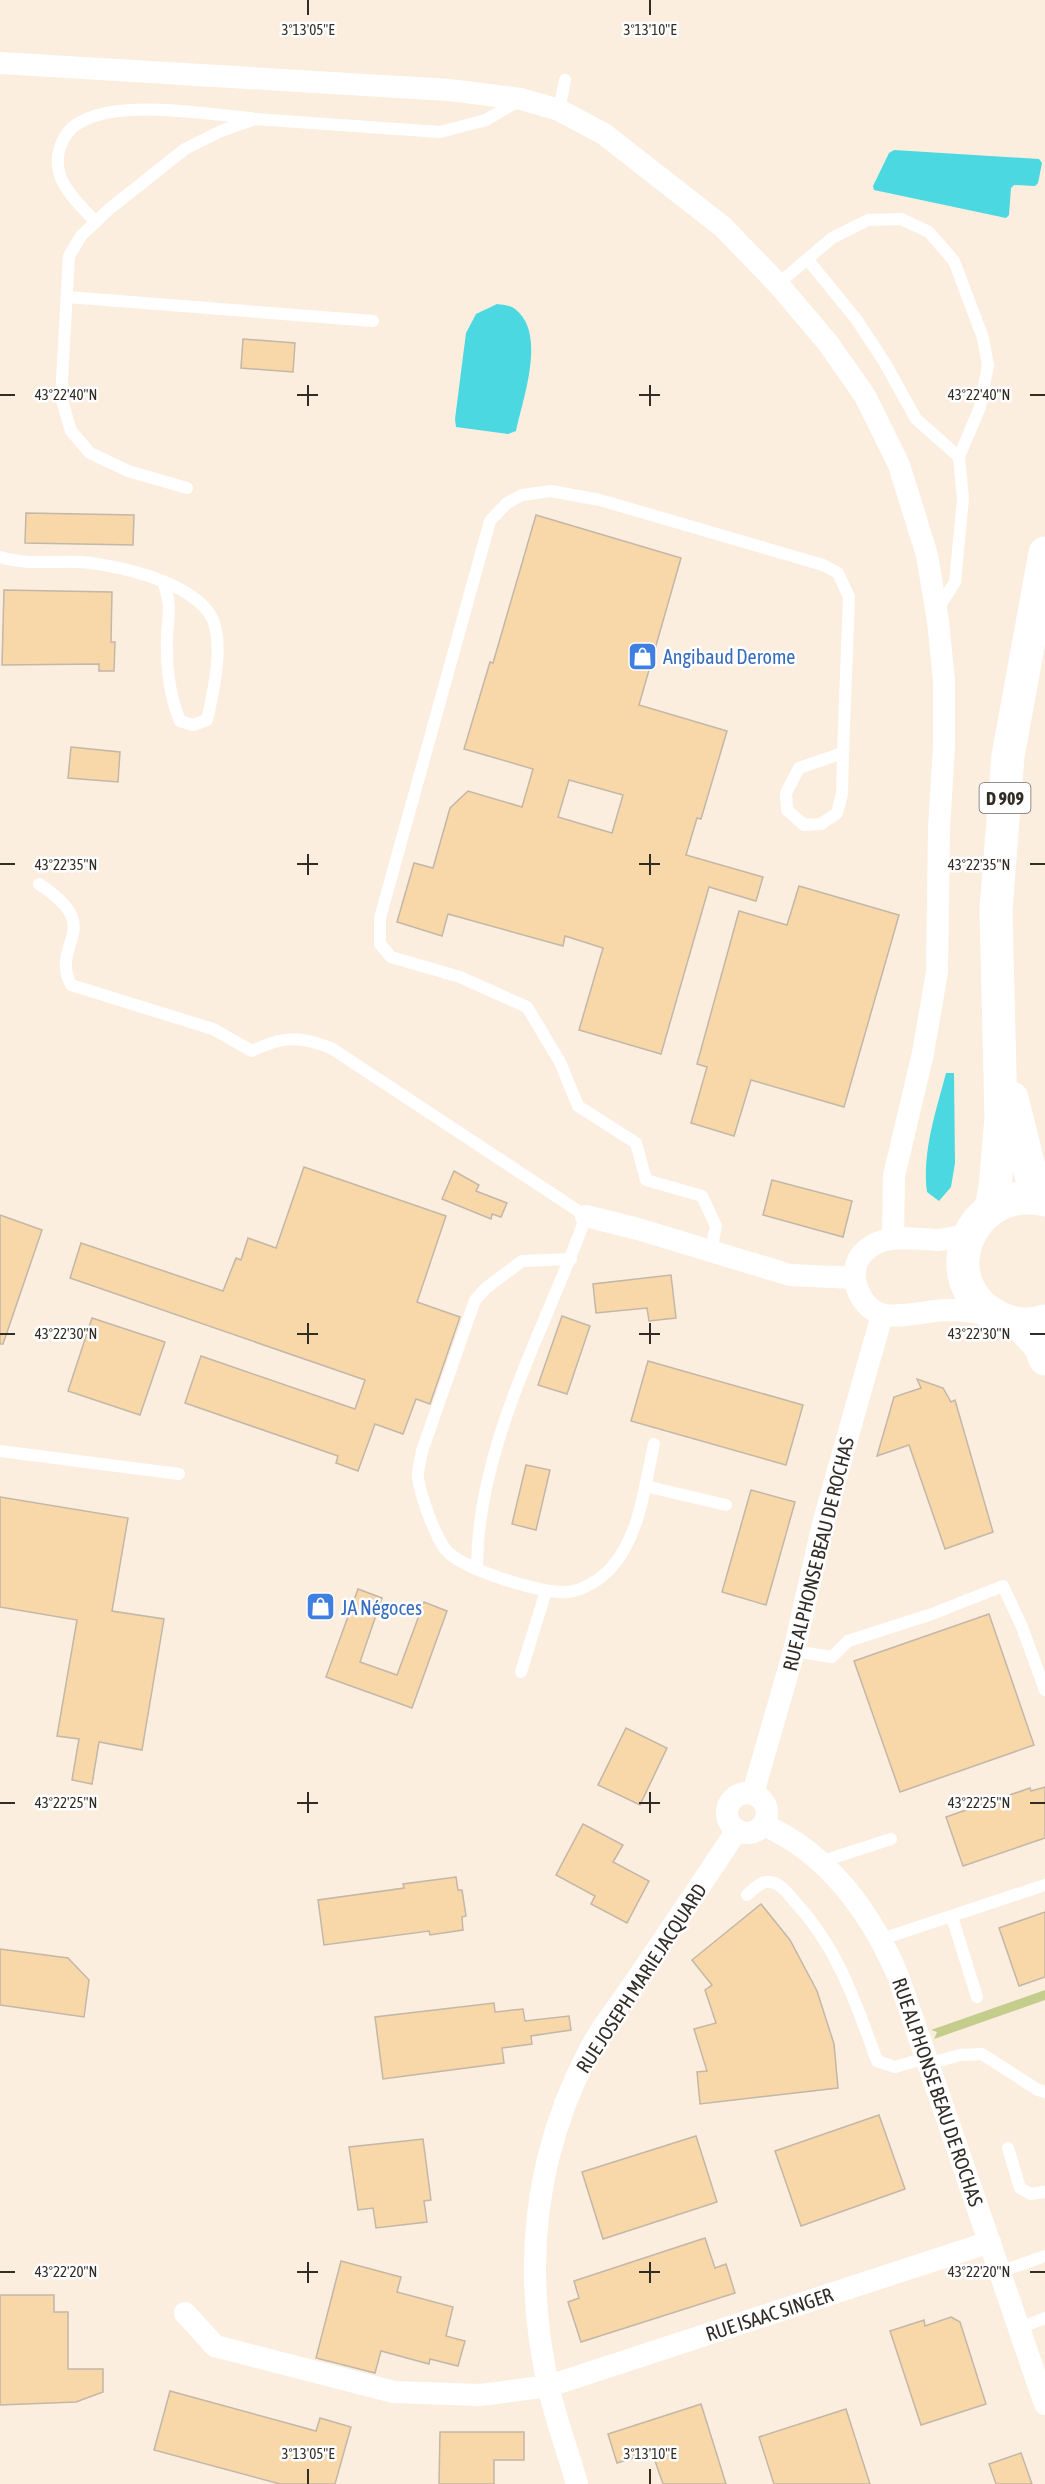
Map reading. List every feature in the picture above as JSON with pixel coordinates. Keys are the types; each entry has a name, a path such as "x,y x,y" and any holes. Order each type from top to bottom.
{"main road":[{"name":"D 909","path":"991,1208 1001,1117 996,910 1008,756 1045,552"},
{"name":"D 909","path":"1000,1046 1033,1183 1044,1200"},
{"path":"1044,1200 1025,1197 1007,1200 991,1208 978,1220 968,1235 963,1252 963,1271 969,1289 980,1304 1020,1320 1041,1347 1045,1359"}],"street":[{"path":"0,63 449,90 521,99 558,110 604,134 723,227 778,284 828,343 865,396 899,465 927,555 944,681 937,972 923,1053 898,1150 892,1202 893,1238"},
{"path":"586,1216 790,1275 824,1279 854,1278"},
{"path":"968,1235 938,1240 915,1237 893,1238 863,1252 856,1263 854,1278 866,1303 882,1315 945,1310 970,1311 1020,1320"},
{"name":"RUE ALPHONSE BEAU DE ROCHAS","path":"753,1793 794,1651 823,1524 882,1315"},
{"path":"753,1793 760,1797 768,1810 764,1825 751,1833 737,1830 728,1819 728,1805 738,1794 753,1793"},
{"name":"RUE ALPHONSE BEAU DE ROCHAS","path":"764,1825 798,1842 838,1879 882,1939 927,2061 1045,2404"},
{"name":"RUE JOSEPH MARIE JACQUARD","path":"577,2484 549,2386 538,2319 534,2241 545,2165 561,2112 589,2051 737,1830"},
{"name":"RUE ISAAC SINGER","path":"185,2313 215,2346 394,2392 480,2395 549,2386 990,2242"}],"lane":[{"path":"558,110 565,80"},
{"path":"96,222 62,185 56,163 64,136 76,123 102,113 124,109 440,132 486,120 521,99"},
{"path":"187,488 128,471 90,453 71,430 61,397 69,256 81,236 96,222 185,149 221,130 255,119"},
{"path":"778,284 832,238 868,220 901,219 929,232 954,261 983,338 988,365 980,407 958,457 963,500 955,582 936,611"},
{"path":"808,260 856,319 885,363 916,419 958,457"},
{"path":"67,297 373,321"},
{"path":"711,1251 716,1226 702,1196 646,1180 636,1143 578,1106 560,1062 527,1007 460,976 391,957 380,944 380,918 490,521 507,503 522,495 551,491 600,500 823,565 838,573 849,597 842,794 837,813 821,824 804,825 787,810 786,793 799,768 843,753"},
{"path":"0,557 124,567 164,584 194,597 213,620 217,654 207,720 193,726 180,721 172,700 167,671 167,637 171,604 164,584"},
{"path":"39,884 57,896 73,914 74,929 64,972 71,985 213,1029 252,1051 270,1042 291,1039 308,1039 331,1048 586,1216 571,1259 516,1392 489,1468 477,1535 477,1569"},
{"path":"571,1259 522,1261 486,1288 476,1300 422,1451 418,1476 435,1529 446,1551 477,1569 546,1591 570,1592 591,1584 610,1570 621,1556 639,1511 654,1444"},
{"path":"0,1451 179,1473"},
{"path":"645,1486 726,1505"},
{"path":"794,1651 832,1657 848,1641 932,1614 1003,1586 1022,1627 1045,1690"},
{"path":"520,1672 546,1591"},
{"path":"820,1862 891,1839"},
{"path":"747,1895 761,1884 770,1882 782,1888 809,1917 846,1976 877,2061 895,2067 960,2055 982,2054 1038,2090 1045,2092"},
{"path":"882,1939 1045,1885"},
{"path":"952,1917 978,1997"},
{"path":"1008,2148 1020,2188 1031,2194 1045,2192"},
{"path":"1000,2272 1045,2256"},
{"path":"1019,2328 1045,2318"}],"green space":[{"path":"1045,1990 1045,2000 934,2039 937,2032 931,2030"}],"water":[{"path":"894,150 1039,159 1042,163 1038,183 1035,186 1014,185 1011,188 1009,215 1006,218 874,190 873,186 889,153"},
{"path":"497,304 513,308 525,320 530,334 530,367 527,384 516,431 508,434 456,427 455,419 466,333 476,314"},
{"path":"946,1073 954,1073 955,1163 951,1187 939,1201 927,1192 926,1162"}],"building":[{"path":"243,339 295,343 293,372 241,368"},
{"path":"26,513 134,515 133,545 25,543"},
{"path":"536,515 681,558 639,705 727,731 701,819 697,818 686,855 763,877 756,901 709,887 661,1054 579,1030 603,948 565,936 563,946 448,914 442,936 397,922 414,863 433,868 450,808 468,791 522,807 533,769 464,749 490,662 493,663","holes":["569,780 623,795 612,833 558,817"]},
{"path":"4,590 112,592 111,642 115,642 114,671 99,671 99,664 2,665"},
{"path":"71,747 120,752 118,782 68,778"},
{"path":"799,886 899,915 844,1107 751,1080 734,1136 691,1123 707,1067 697,1064 739,911 787,925"},
{"path":"304,1167 446,1216 417,1302 460,1317 430,1404 416,1399 403,1434 375,1424 358,1471 336,1463 338,1456 185,1403 201,1356 355,1409 365,1380 70,1278 81,1243 223,1291 236,1258 241,1260 248,1238 276,1248"},
{"path":"454,1171 479,1185 476,1191 507,1203 501,1217 492,1214 491,1219 442,1199"},
{"path":"772,1180 852,1201 843,1237 763,1215"},
{"path":"0,1215 42,1230 3,1344 0,1344"},
{"path":"671,1275 676,1318 649,1321 647,1308 596,1313 593,1284"},
{"path":"562,1316 590,1326 567,1394 538,1385"},
{"path":"92,1318 165,1342 140,1415 68,1391"},
{"path":"648,1361 803,1405 786,1465 631,1421"},
{"path":"917,1379 943,1388 951,1402 955,1400 993,1532 945,1549 909,1445 877,1456 894,1397 921,1388"},
{"path":"526,1465 550,1470 536,1530 512,1524"},
{"path":"751,1490 795,1502 766,1605 722,1592"},
{"path":"0,1497 128,1518 112,1611 164,1619 142,1750 99,1742 92,1784 72,1780 79,1739 57,1736 77,1620 0,1607"},
{"path":"358,1589 382,1598 360,1662 397,1675 424,1602 447,1611 412,1708 326,1677"},
{"path":"989,1614 1034,1745 900,1792 854,1661"},
{"path":"626,1728 667,1748 640,1805 598,1785"},
{"path":"1045,1787 1045,1838 963,1866 946,1817 1030,1788 1031,1791"},
{"path":"583,1824 623,1845 613,1862 649,1881 627,1923 591,1904 595,1896 556,1875"},
{"path":"456,1877 458,1890 462,1890 466,1916 462,1917 463,1930 430,1935 429,1931 324,1945 318,1900 404,1888 403,1884"},
{"path":"761,1904 790,1940 817,1991 834,2044 838,2088 700,2104 697,2072 707,2071 694,2029 716,2023 705,1990 712,1985 692,1960"},
{"path":"1045,1912 1045,1977 1019,1986 999,1928"},
{"path":"0,1949 68,1958 89,1980 84,2017 0,2005"},
{"path":"494,2003 495,2012 523,2009 525,2021 569,2016 571,2030 531,2036 532,2044 502,2048 504,2063 383,2079 375,2017"},
{"path":"879,2115 905,2189 801,2226 775,2151"},
{"path":"696,2136 717,2202 603,2239 582,2172"},
{"path":"423,2139 431,2200 424,2201 427,2222 376,2228 373,2208 358,2210 349,2147"},
{"path":"705,2238 715,2268 726,2264 735,2293 581,2342 568,2302 579,2298 574,2281"},
{"path":"341,2261 401,2277 397,2292 453,2307 446,2336 465,2341 458,2366 430,2359 429,2364 381,2351 375,2373 316,2358"},
{"path":"0,2295 54,2295 54,2312 68,2312 68,2369 103,2369 103,2392 76,2402 0,2405"},
{"path":"951,2317 960,2322 986,2404 921,2425 890,2331 924,2320 925,2326"},
{"path":"170,2391 316,2431 320,2418 351,2427 335,2484 280,2484 154,2450"},
{"path":"701,2404 726,2484 663,2484 652,2452 617,2463 608,2434"},
{"path":"846,2409 870,2484 774,2484 759,2437"},
{"path":"440,2432 524,2432 524,2460 494,2460 494,2484 439,2484"},
{"path":"1021,2453 1032,2484 996,2484 989,2464"}],"place":[{"name":"Angibaud Derome","path":"642,656"},
{"name":"JA Négoces","path":"320,1607"}]}
